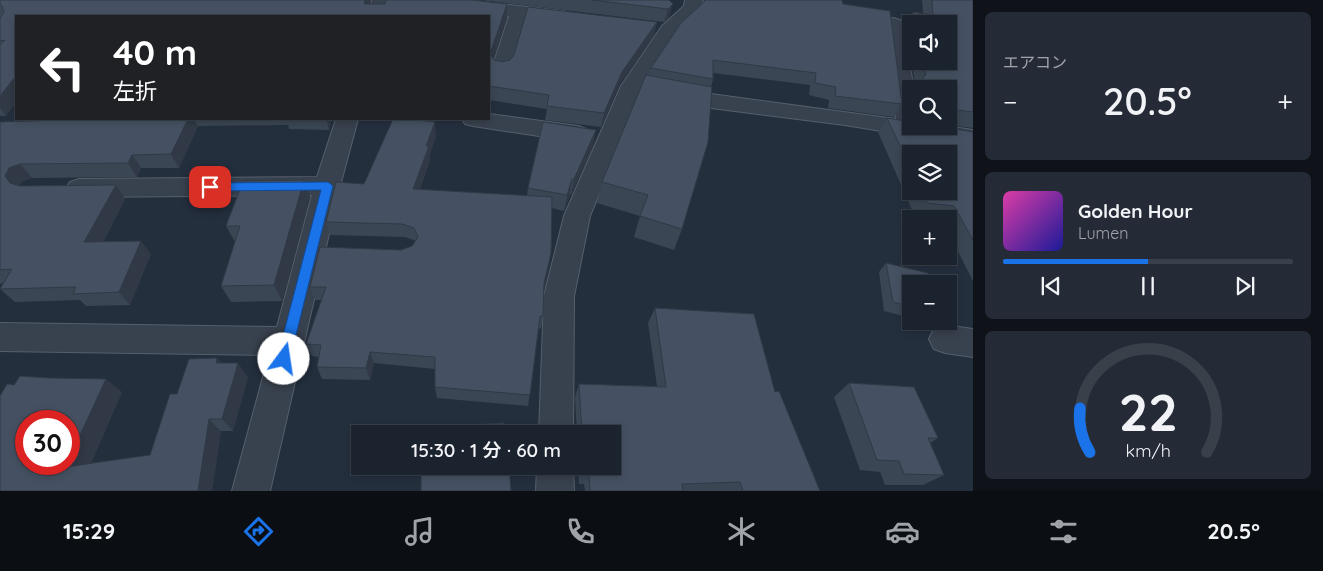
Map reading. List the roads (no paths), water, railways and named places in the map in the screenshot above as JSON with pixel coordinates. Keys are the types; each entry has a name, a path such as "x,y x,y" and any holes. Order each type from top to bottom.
{"street":[{"path":"376,15 381,0"},
{"path":"420,0 497,4 519,12 584,20"},
{"path":"502,68 519,12"},
{"path":"556,425 559,296 576,216 609,138 647,89 673,16"},
{"path":"893,24 902,82"},
{"path":"647,89 711,101 902,127"},
{"path":"251,491 288,340 326,248 328,186 347,120"},
{"path":"480,120 609,138"},
{"path":"954,135 973,138"},
{"path":"52,189 328,186"},
{"path":"0,338 288,340"},
{"path":"555,491 556,475"}]}
